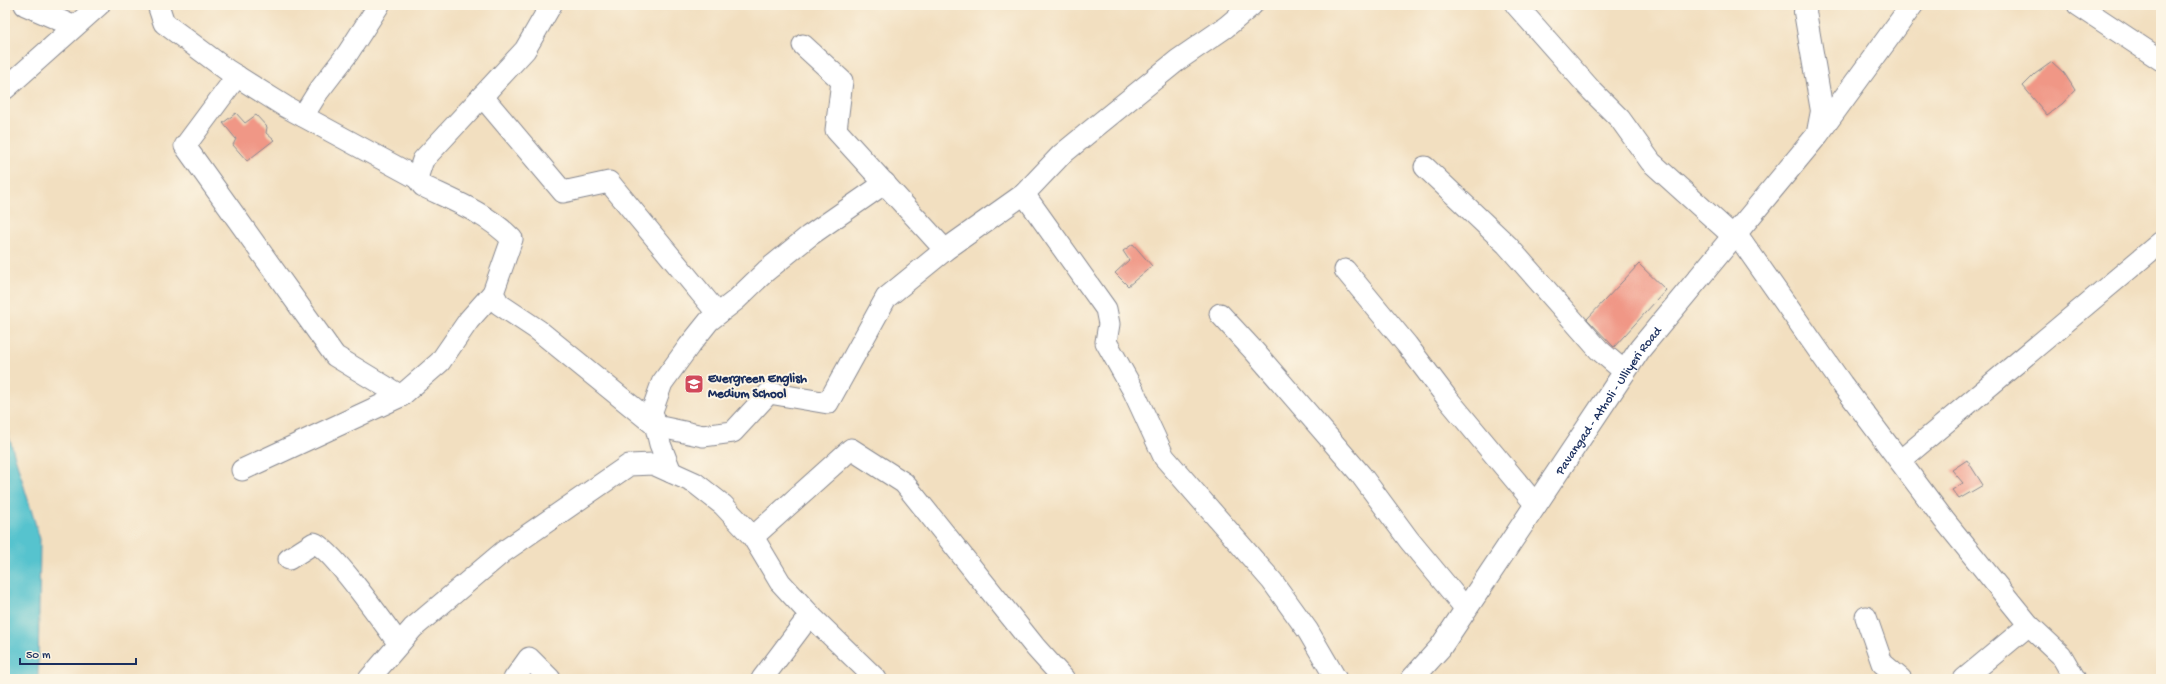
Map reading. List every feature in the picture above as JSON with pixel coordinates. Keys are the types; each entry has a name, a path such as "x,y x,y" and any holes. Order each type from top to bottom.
{"main road":[{"name":"Pavangad - Atholi - Ulliyeri Road","path":"1806,5 1805,12 1822,111 1818,134"},
{"name":"Pavangad - Atholi - Ulliyeri Road","path":"1412,679 1440,648 1640,349 1818,134 1912,5"}],"street":[{"path":"24,5 74,26"},
{"path":"5,89 99,5"},
{"path":"158,5 164,23 237,76 303,116 417,178 423,186 484,216 512,239 493,293 470,320 440,362 401,396 242,470"},
{"path":"303,116 318,92 348,53 379,5"},
{"path":"417,178 423,160 525,50 551,5"},
{"path":"493,293 499,304 538,330 656,426 703,436 733,432 769,393 828,403 886,298 945,250 1024,194 1061,156 1104,119 1178,60 1226,27 1252,5"},
{"path":"1516,5 1550,46 1620,119 1651,162 1735,234 1842,384 1900,461 2029,626 2061,655 2075,679"},
{"path":"2078,5 2161,60"},
{"path":"803,45 842,81 836,130 945,250"},
{"path":"237,76 185,146 335,356 401,396"},
{"path":"482,96 563,192 608,182 718,314"},
{"path":"1425,167 1507,245 1599,350 1625,372"},
{"path":"671,472 660,444 652,411 662,383 689,346 709,321 809,236 885,183"},
{"path":"1024,194 1106,309 1109,324 1106,342 1133,390 1164,457 1272,580 1308,632 1336,679"},
{"path":"1900,461 2161,242"},
{"path":"1345,270 1407,345 1447,398 1536,505"},
{"path":"1220,314 1255,352 1361,475 1408,540 1466,609"},
{"path":"753,537 851,449 904,483 1036,648 1064,679"},
{"path":"369,679 413,628 503,552 629,465 653,464 695,483 723,505 753,537 780,582 810,615 876,679"},
{"path":"289,559 314,543 319,544 336,562 399,644"},
{"path":"762,679 810,615"},
{"path":"1866,617 1882,662 1901,679"},
{"path":"1964,679 2029,626"},
{"path":"514,679 529,658 550,679"}],"water":[{"path":"5,424 40,539 38,679 5,679"}],"building":[{"path":"2052,62 2064,73 2075,90 2062,104 2047,115 2023,86 2035,74"},
{"path":"236,113 245,123 256,115 267,127 266,133 274,140 247,161 233,145 236,139 223,123"},
{"path":"1133,244 1152,266 1128,286 1115,273 1129,260 1123,251"},
{"path":"1639,264 1666,290 1614,347 1587,319"},
{"path":"1967,460 1983,485 1959,499 1952,490 1963,483 1952,470"}],"place":[{"name":"Evergreen English Medium School","path":"694,384"}]}
